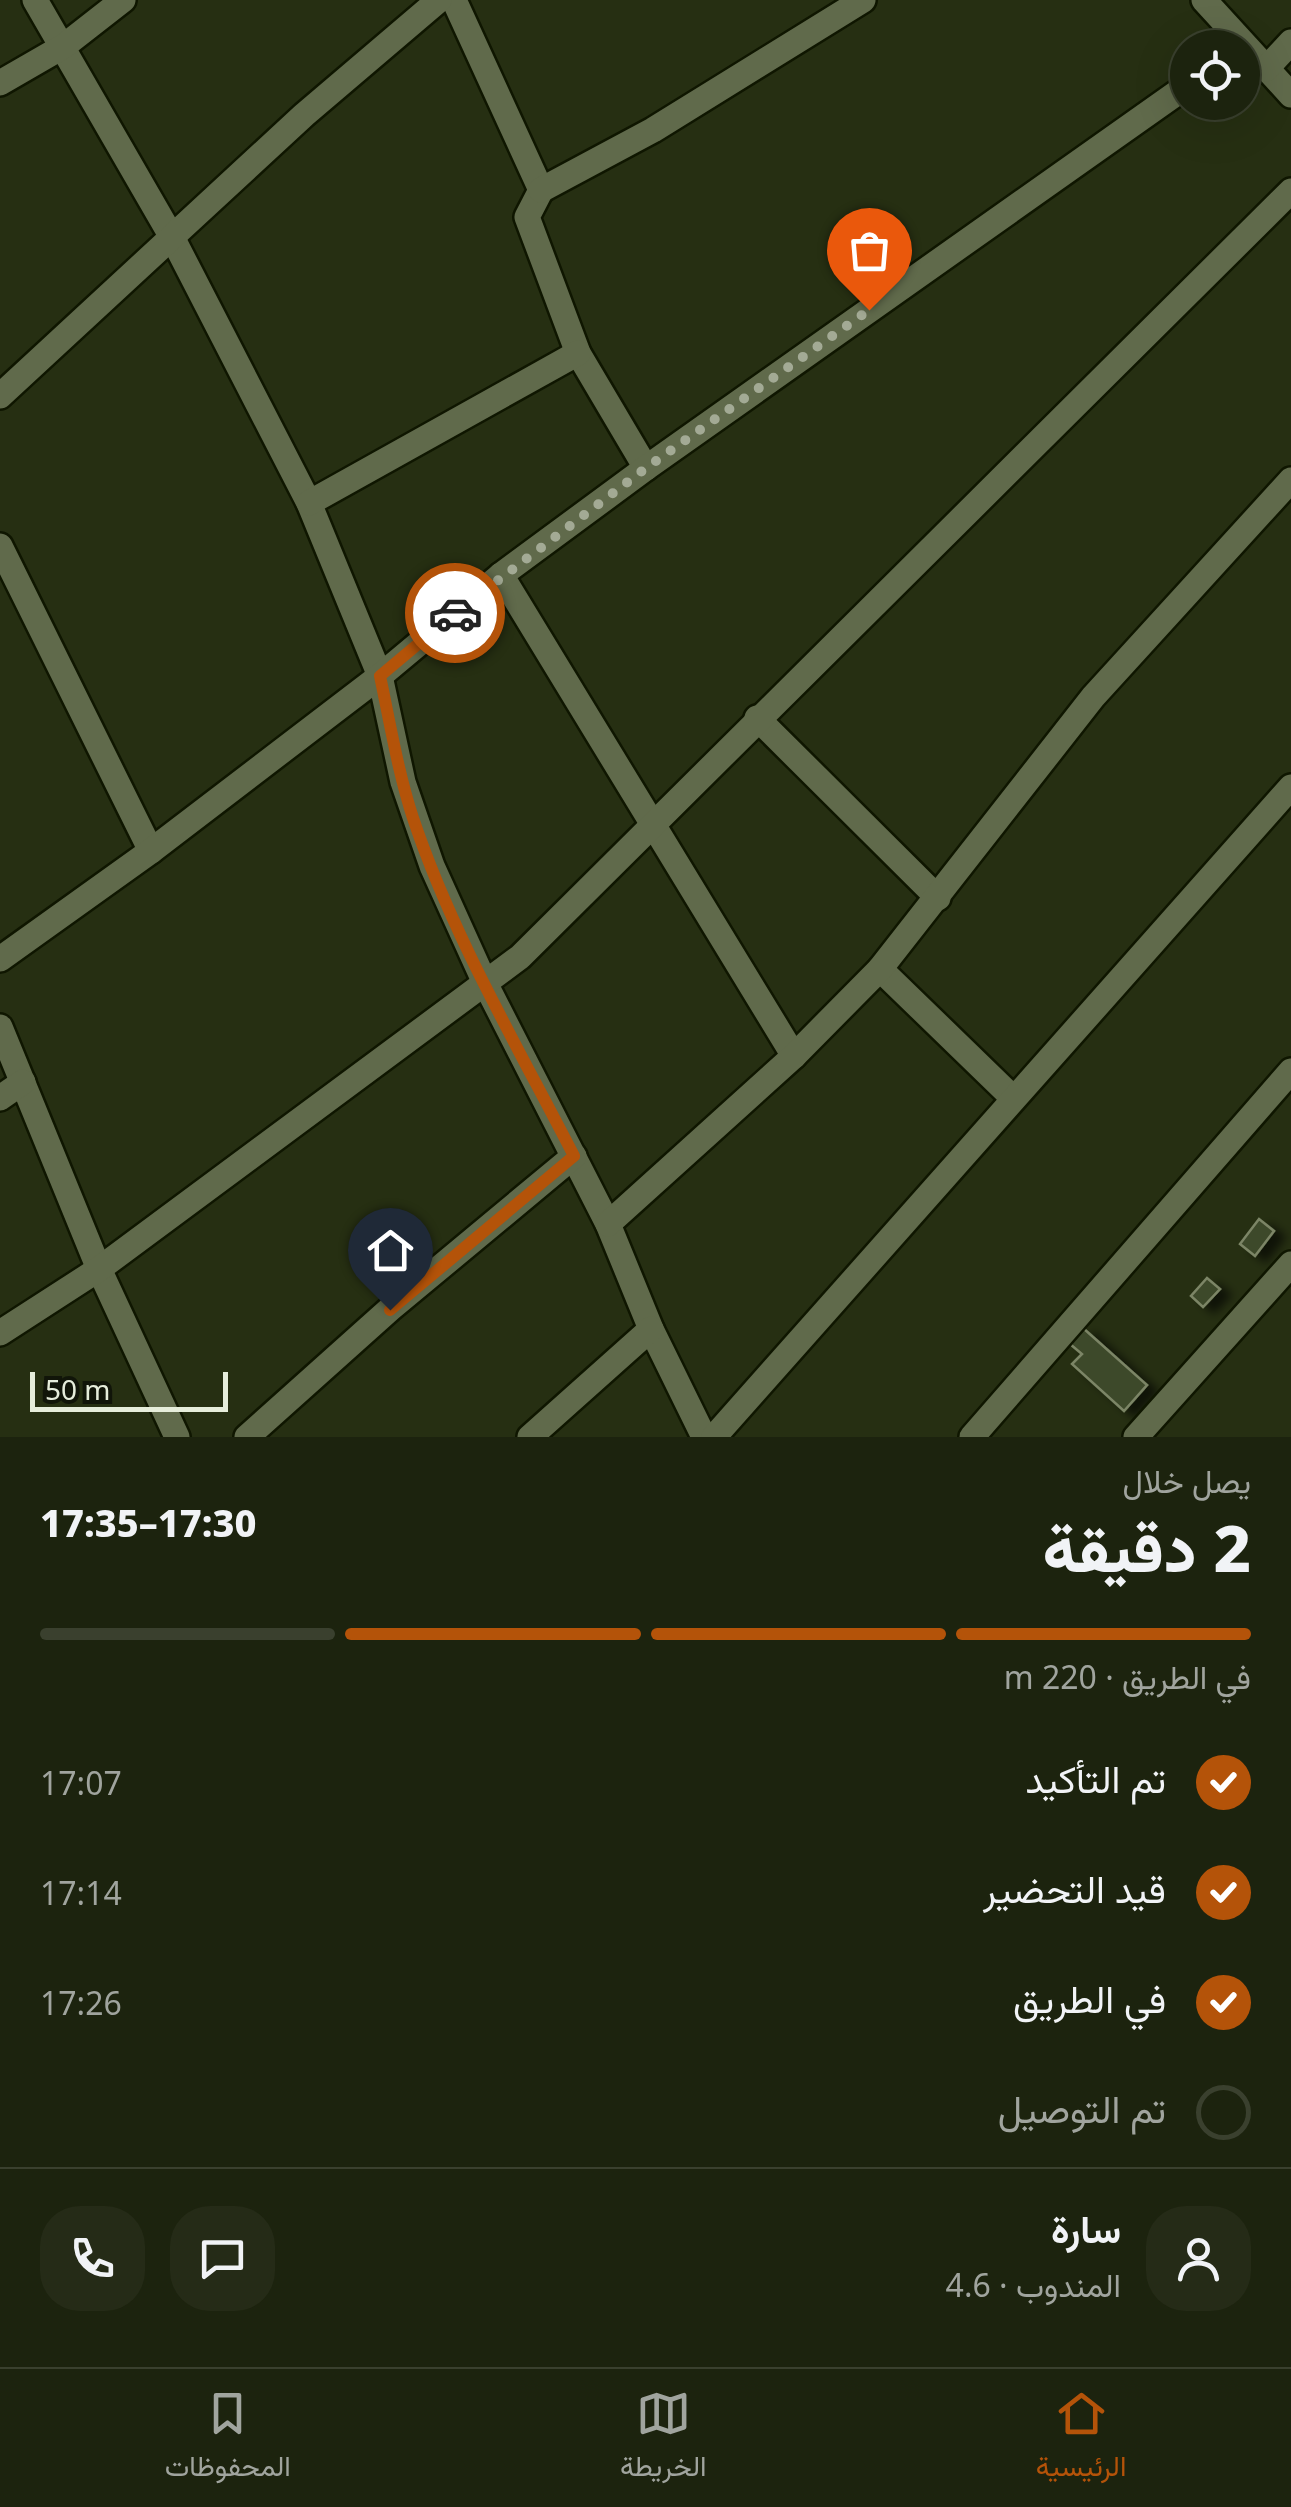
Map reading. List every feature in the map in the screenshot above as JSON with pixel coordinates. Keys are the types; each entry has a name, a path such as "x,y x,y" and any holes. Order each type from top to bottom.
{"street":[{"path":"35,0 172,239 309,503 380,676 414,820 485,982 608,1224 651,1329 704,1437"},
{"path":"0,82 64,46 123,0"},
{"path":"0,396 304,115 439,0"},
{"path":"454,0 541,190"},
{"path":"646,468 578,353 527,217 541,190 653,130 862,0"},
{"path":"1204,0 1229,30"},
{"path":"1266,68 1291,42"},
{"path":"1260,62 1291,95"},
{"path":"0,959 150,851 380,676 501,575 646,468 1170,98"},
{"path":"0,1333 98,1269 485,982 560,920 757,718 1291,190"},
{"path":"309,503 578,353"},
{"path":"608,1224 794,1056 880,969 1093,698 1291,480"},
{"path":"0,546 150,851"},
{"path":"501,575 794,1056"},
{"path":"757,718 938,898"},
{"path":"714,1437 1012,1097 1291,788"},
{"path":"880,969 1012,1097"},
{"path":"0,1027 168,1433"},
{"path":"972,1437 1291,1071"},
{"path":"0,1098 22,1082"},
{"path":"247,1437 390,1310 574,1156"},
{"path":"1136,1437 1291,1264"},
{"path":"530,1437 651,1329"}],"building":[{"path":"1259,1219 1274,1231 1255,1256 1240,1244"},
{"path":"1207,1278 1220,1289 1203,1307 1191,1296"},
{"path":"1083,1328 1147,1385 1124,1411 1072,1364 1082,1354 1070,1344"}],"way so far":[{"path":"455,613 646,468 869,310"}],"route":[{"path":"390,1310 574,1156 485,982 432,866 403,782 380,676 455,613"}]}
